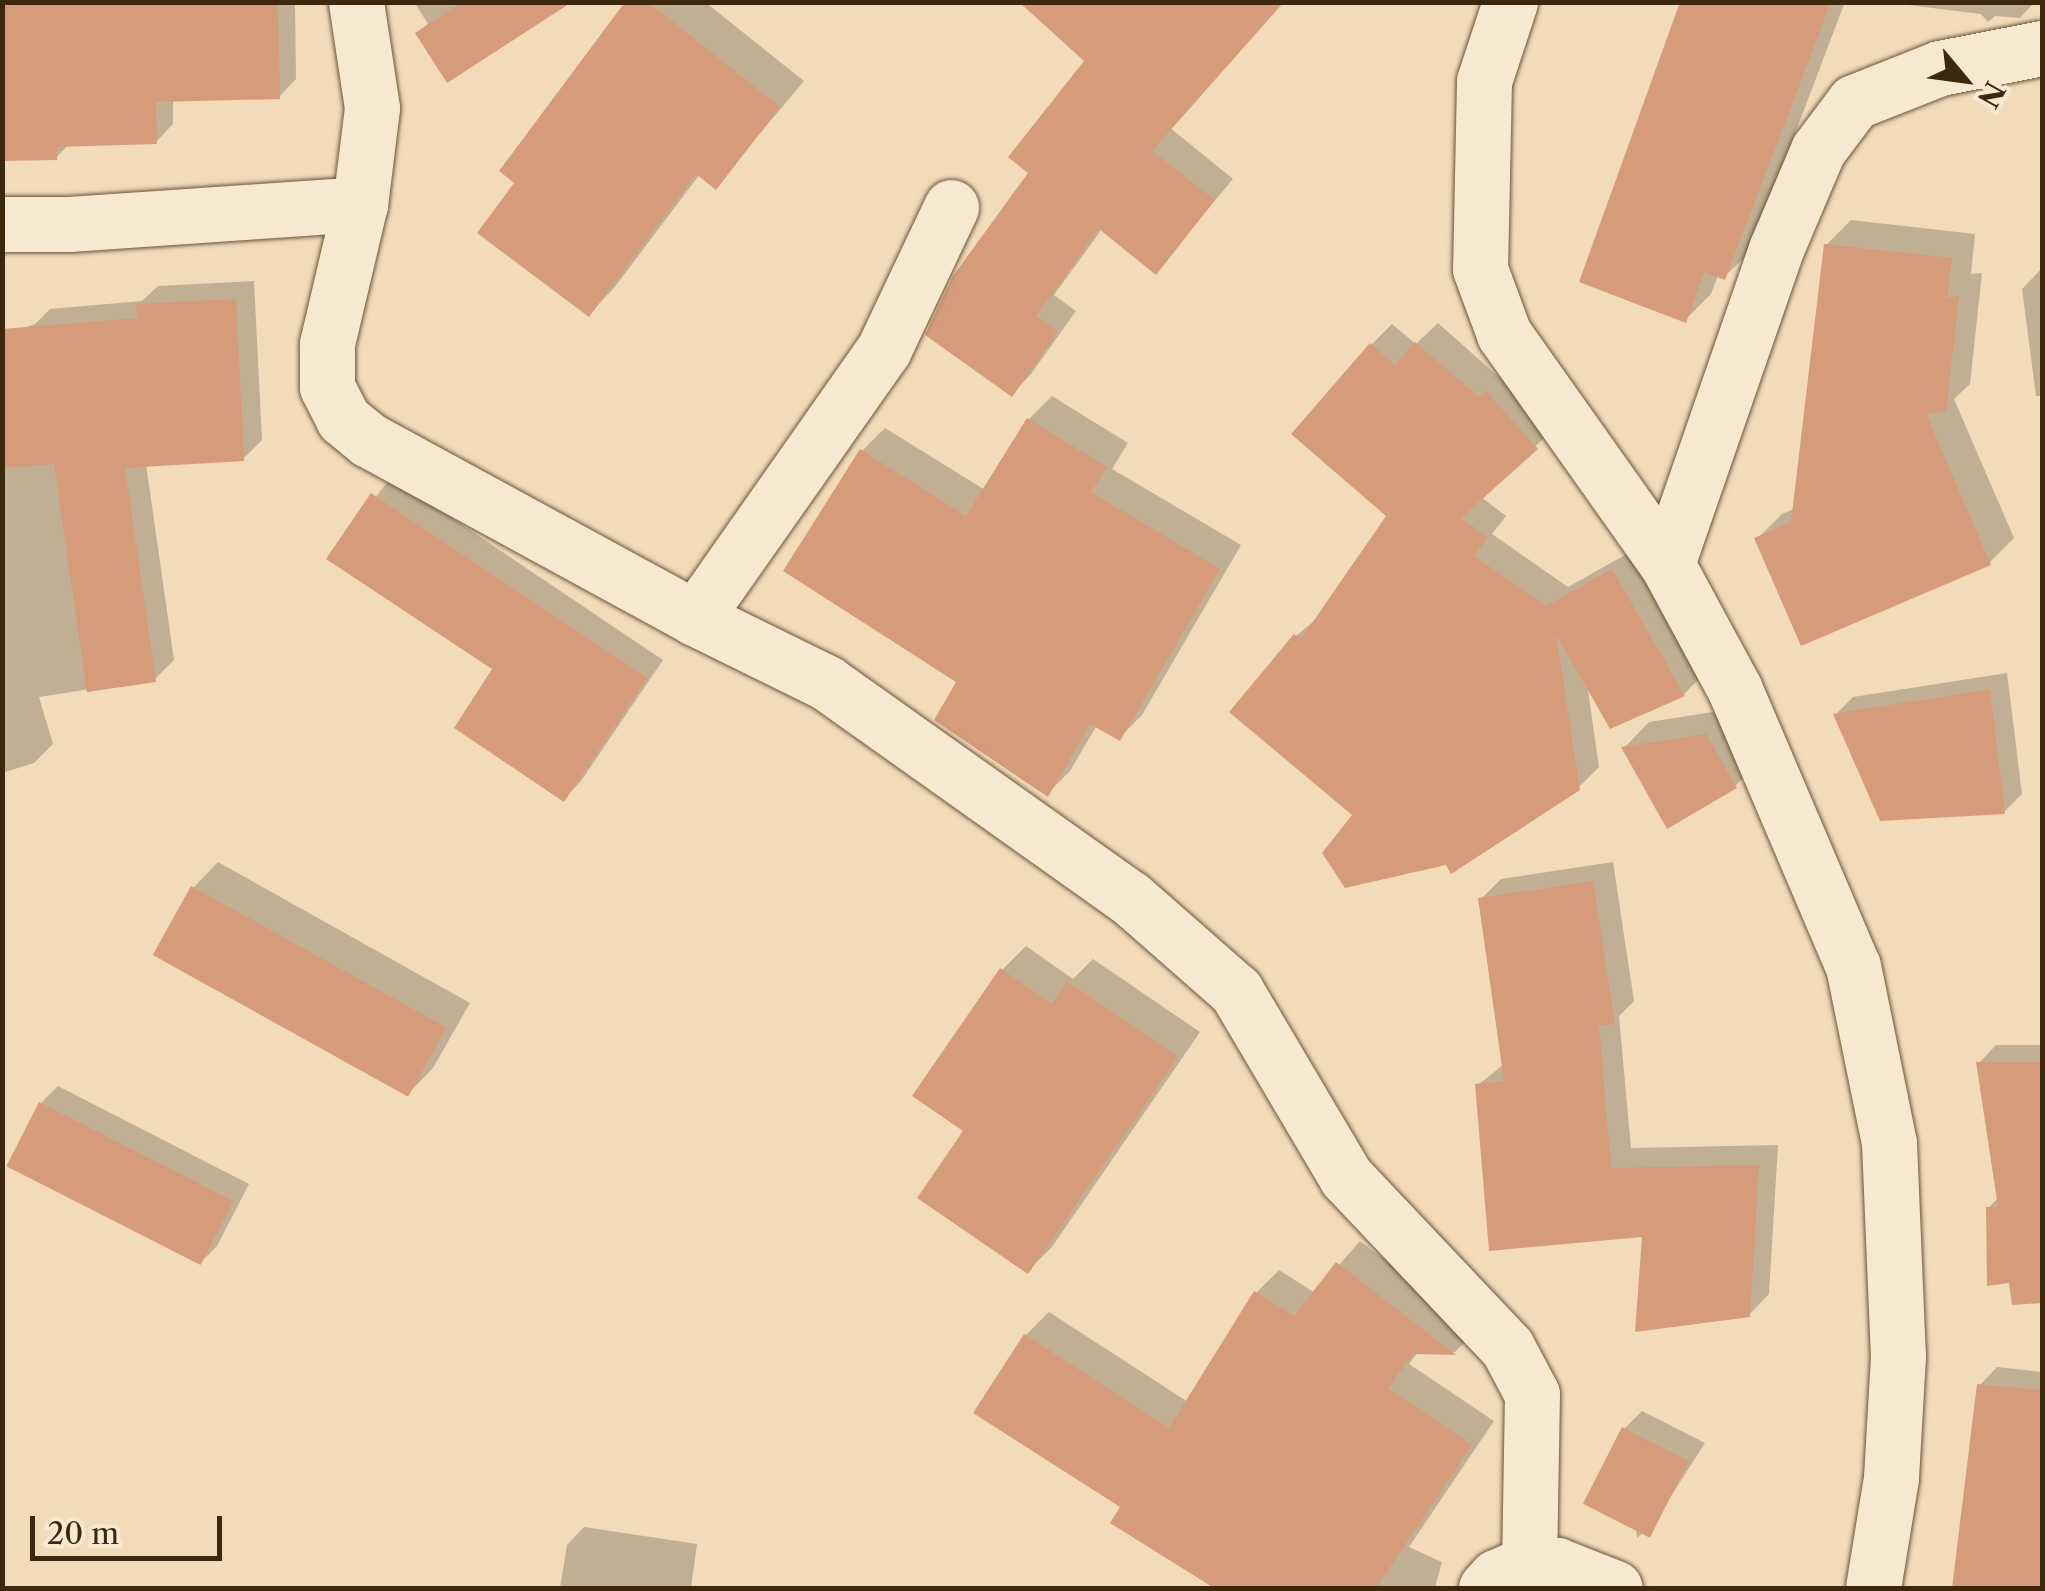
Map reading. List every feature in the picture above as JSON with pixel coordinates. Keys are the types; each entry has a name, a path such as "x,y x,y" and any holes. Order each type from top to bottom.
{"street":[{"path":"356,2 372,108 360,204 328,344 327,386 343,419 369,440 696,618 827,683 1130,898 1236,991 1346,1177 1508,1347 1532,1394 1508,1575 1557,1565 1614,1588"},
{"path":"1510,2 1484,81 1480,269 1504,334 1667,564 1742,706 1854,966 1889,1143 1898,1356 1891,1478 1873,1588"},
{"path":"1667,564 1776,249 1818,150 1854,102 1940,68 2042,48"},
{"path":"2,224 69,224 360,204"},
{"path":"696,618 884,350 951,207"}],"building":[{"path":"278,2 280,99 156,102 157,144 57,147 57,160 2,161 2,6"},
{"path":"462,2 572,2 447,83 415,33"},
{"path":"625,2 648,2 780,107 716,190 696,174 589,317 477,233 514,183 499,171"},
{"path":"1019,2 1284,2 1152,151 1215,200 1156,275 1099,229 1036,316 1058,332 1012,397 925,335 953,276 1028,173 1008,157 1084,61"},
{"path":"1680,2 1831,2 1725,280 1704,272 1686,323 1579,282"},
{"path":"1824,244 1952,258 1947,298 1959,296 1946,412 1926,414 1991,565 1801,646 1754,538 1791,522"},
{"path":"236,299 244,461 125,468 156,682 87,692 54,464 2,468 2,329 137,318 136,304"},
{"path":"1415,342 1479,397 1486,391 1538,449 1461,518 1488,537 1474,556 1546,606 1612,569 1685,696 1610,729 1556,634 1580,790 1451,874 1446,865 1345,888 1322,853 1352,815 1229,712 1294,634 1301,639 1386,516 1291,434 1370,343 1395,365"},
{"path":"1027,418 1107,467 1091,492 1220,569 1120,741 1090,724 1048,797 934,720 956,682 783,571 860,449 966,516"},
{"path":"371,493 647,678 564,802 454,728 492,669 326,559"},
{"path":"1990,689 2005,814 1880,821 1833,714"},
{"path":"1706,734 1737,788 1667,829 1621,747"},
{"path":"1593,881 1615,1024 1599,1026 1611,1168 1759,1165 1750,1317 1635,1332 1642,1237 1489,1251 1475,1084 1504,1081 1478,898"},
{"path":"191,886 446,1028 408,1097 153,955"},
{"path":"1000,968 1052,1004 1067,981 1178,1057 1028,1274 917,1198 963,1131 912,1096"},
{"path":"1976,1062 2042,1062 2042,1303 2012,1305 2009,1283 1987,1286 1986,1207 1998,1207"},
{"path":"39,1102 233,1201 201,1265 6,1166"},
{"path":"1336,1262 1456,1355 1413,1354 1388,1388 1472,1445 1376,1588 1214,1588 1110,1523 1120,1507 973,1413 1024,1334 1169,1428 1254,1291 1294,1316"},
{"path":"1977,1384 2042,1390 2042,1588 1952,1588"},
{"path":"1622,1427 1689,1461 1650,1538 1583,1504"}]}
